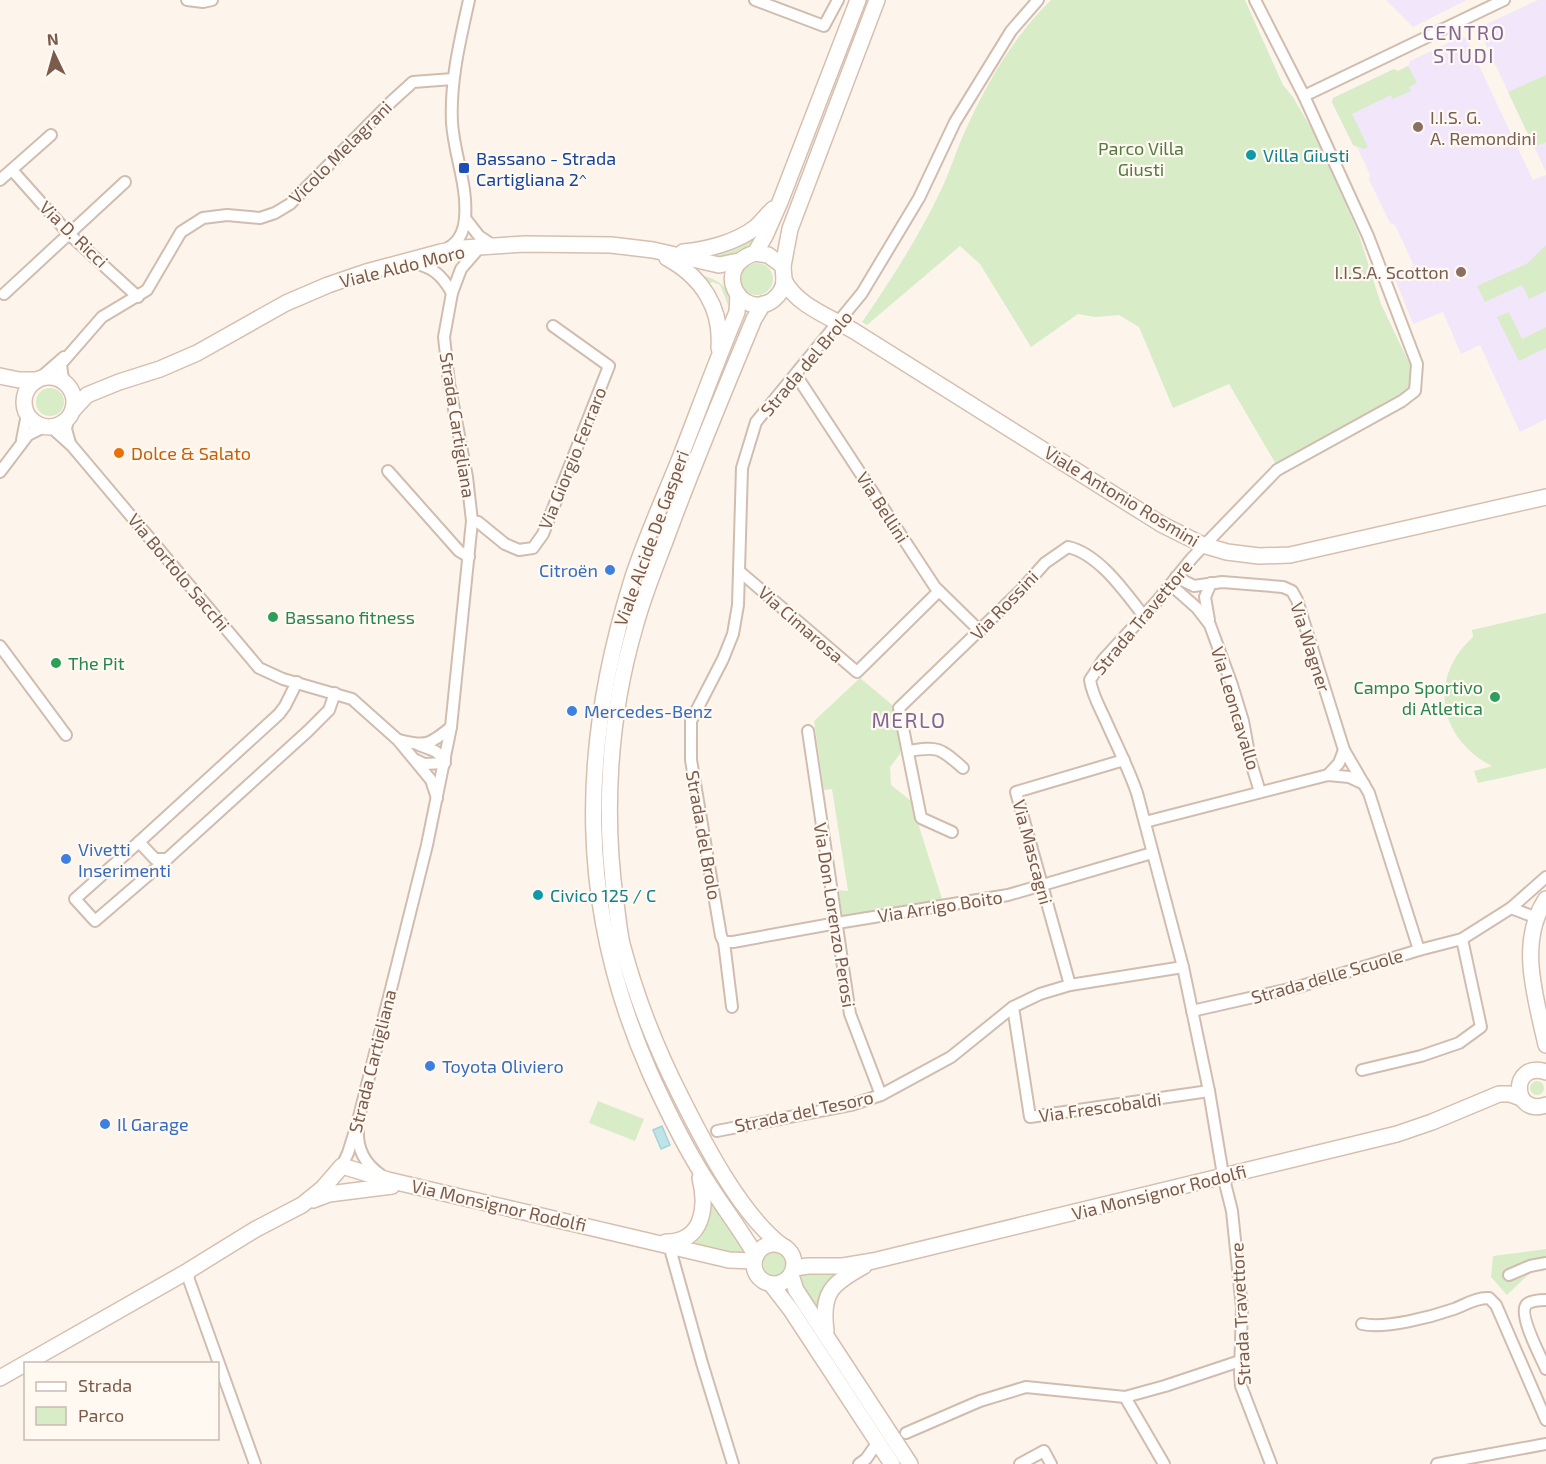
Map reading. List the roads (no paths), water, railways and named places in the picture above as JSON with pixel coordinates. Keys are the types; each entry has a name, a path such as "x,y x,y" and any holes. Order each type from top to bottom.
{"main road":[{"path":"739,261 755,253 765,236 858,0"},
{"name":"Viale Alcide De Gasperi","path":"878,0 790,229 784,273 778,296 767,303 754,320 700,449 634,628 615,725 609,817 611,872 621,942 645,1020 666,1069 699,1134 754,1218 789,1260 796,1290 910,1464"},
{"path":"661,251 701,250 732,240 755,228 780,202"},
{"name":"Viale Aldo Moro","path":"48,427 71,414 87,395 197,353 286,303 328,285 441,252 487,246 592,245 661,251 719,265 739,261"},
{"path":"661,251 693,275 703,287 712,306 718,328 718,357"},
{"path":"755,253 768,255 784,273"},
{"name":"Viale Alcide De Gasperi","path":"739,261 733,271 737,312 633,577 609,663 593,780 592,818 595,873 608,947 630,1022 650,1073 697,1165 766,1282 771,1284 791,1310 892,1464"},
{"name":"Viale Aldo Moro","path":"705,262 716,269 735,290"},
{"name":"Viale Antonio Rosmini","path":"784,273 793,293 803,302 1161,524 1203,545 1245,555 1290,555 1546,497"},
{"path":"735,290 748,303 767,303"},
{"name":"Viale Antonio Rosmini","path":"767,303 782,300 803,302"},
{"name":"Viale Aldo Moro","path":"0,376 19,380 56,377 66,383 119,382"},
{"path":"26,411 24,401 28,388 39,379"},
{"path":"0,381 34,422 48,427"},
{"path":"66,383 75,401 71,414"},
{"path":"1546,900 1537,918 1531,966 1546,1045"},
{"name":"Via Monsignor Rodolfi","path":"789,1260 808,1266 824,1267 873,1261 1397,1134 1432,1122 1489,1097 1525,1076 1538,1065 1546,1050"},
{"path":"1521,1098 1519,1092 1525,1076 1539,1070 1546,1072"},
{"name":"Via Monsignor Rodolfi","path":"1489,1097 1510,1094 1542,1109"},
{"name":"Via Monsignor Rodolfi","path":"663,1243 686,1237 695,1230 703,1216 704,1194 697,1165"},
{"name":"Via Monsignor Rodolfi","path":"342,1166 388,1180 729,1260 756,1264"},
{"name":"Strada Cartigliana","path":"28,1362 188,1271 256,1229 302,1205 323,1188 342,1166"},
{"path":"302,1205 329,1194 406,1184"},
{"path":"756,1264 759,1251 769,1245 789,1260 783,1282 771,1284"},
{"path":"827,1337 824,1312 826,1298 848,1275 873,1261"},
{"name":"Strada Cartigliana","path":"0,1378 24,1364"}],"street":[{"path":"187,0 203,2 212,0"},
{"path":"441,252 459,239 465,218 463,182 452,123 456,57 469,0"},
{"path":"755,0 824,26 838,0"},
{"name":"Strada del Brolo","path":"732,1007 724,942 721,936 691,752 692,721 733,634 740,571 741,476 748,445 756,422 862,294 919,198 955,122 1011,31 1038,0"},
{"name":"Strada Travettore","path":"1255,0 1304,96 1368,236 1417,364 1415,391 1402,401 1277,470 1203,545 1103,660 1090,680 1096,700 1134,784 1192,1011 1232,1211 1242,1308 1241,1386 1271,1464"},
{"path":"1304,96 1504,0"},
{"name":"Vicolo Melagrani","path":"66,383 60,373 61,364 102,317 147,290 181,232 203,218 227,214 260,218 275,213 290,204 413,82 453,79"},
{"path":"0,180 51,135"},
{"name":"Via D. Ricci","path":"12,170 69,234 138,297"},
{"path":"4,294 125,182"},
{"path":"465,218 487,246"},
{"name":"Strada Cartigliana","path":"342,1166 358,1121 437,798 451,727 472,520 444,337 452,293 461,268 487,246"},
{"path":"404,262 422,264 430,268 444,280 452,293"},
{"name":"Via Giorgio Ferraro","path":"472,520 478,522 505,544 519,550 533,548 543,534 609,366 553,326"},
{"name":"Vicolo Melagrani","path":"39,379 59,359 69,354"},
{"name":"Via Bellini","path":"796,375 939,591 980,631"},
{"path":"21,444 26,428 26,411"},
{"path":"71,414 67,437 72,446"},
{"path":"0,472 34,431 48,427"},
{"name":"Via Bortolo Sacchi","path":"48,427 72,446 259,668 283,679 352,699 398,740 414,758 430,780 437,798"},
{"path":"388,471 459,551 469,557"},
{"name":"Via Rossini","path":"952,832 921,818 899,708 980,631 1045,563 1068,547 1099,565 1113,577 1143,615"},
{"name":"Via Cimarosa","path":"740,571 857,672 939,591"},
{"name":"Via Wagner","path":"1174,581 1194,586 1211,583 1283,587 1292,591 1297,600 1344,750 1366,785 1419,950"},
{"name":"Via Leoncavallo","path":"1174,581 1210,625"},
{"name":"Via Leoncavallo","path":"1211,583 1205,597 1210,625 1232,685 1260,792"},
{"path":"0,646 66,735"},
{"path":"297,682 279,714 75,899 95,921 167,859 329,710 335,693"},
{"path":"418,745 426,744 451,727"},
{"name":"Via Don Lorenzo Perosi","path":"808,731 850,1014 881,1095"},
{"name":"Via Bortolo Sacchi","path":"398,740 426,747 445,761"},
{"path":"908,751 929,747 942,750 963,768"},
{"path":"1328,775 1339,763 1344,750"},
{"path":"414,758 424,764 445,761"},
{"name":"Via Mascagni","path":"1070,985 1016,792 1124,760"},
{"name":"Via Leoncavallo","path":"1145,822 1328,775 1350,777 1366,785"},
{"path":"139,842 155,859 167,859"},
{"name":"Via Arrigo Boito","path":"724,942 1008,895 1152,853"},
{"name":"Strada delle Scuole","path":"1192,1011 1299,987 1462,939 1511,908 1546,878"},
{"path":"1511,908 1537,918"},
{"path":"1362,1070 1421,1056 1459,1043 1480,1027 1462,939"},
{"name":"Strada del Tesoro","path":"717,1131 851,1105 881,1095 951,1057 1013,1007 1040,994 1070,985 1182,968"},
{"name":"Via Frescobaldi","path":"1013,1007 1030,1117 1209,1091"},
{"path":"358,1121 357,1141 363,1157 371,1168 388,1180"},
{"path":"663,1243 733,1464"},
{"path":"1509,1275 1530,1266 1546,1263"},
{"path":"188,1271 189,1280 218,1362"},
{"path":"1362,1324 1372,1326 1426,1316 1478,1299 1489,1298 1497,1305 1546,1420"},
{"path":"1546,1300 1528,1303 1524,1317 1546,1369"},
{"path":"906,1433 980,1401 1026,1387 1125,1397 1240,1361"},
{"path":"219,1364 255,1464"},
{"path":"1125,1397 1164,1464"},
{"path":"859,1464 866,1459 878,1442"},
{"path":"1437,1464 1546,1444"},
{"path":"1020,1464 1044,1451 1051,1464"}],"water":[{"path":"662,1126 670,1145 661,1149 653,1130"}],"place":[{"name":"I.I.S. G. A. Remondini","path":"1418,127"},
{"name":"Villa Giusti","path":"1251,155"},
{"name":"Bassano - Strada Cartigliana 2^","path":"464,168"},
{"name":"I.I.S.A. Scotton","path":"1461,272"},
{"name":"Dolce & Salato","path":"119,453"},
{"name":"Citroën","path":"610,570"},
{"name":"Bassano fitness","path":"273,617"},
{"name":"The Pit","path":"56,663"},
{"name":"Campo Sportivo di Atletica","path":"1495,697"},
{"name":"Mercedes-Benz","path":"572,711"},
{"name":"Vivetti Inserimenti","path":"66,859"},
{"name":"Civico 125 / C","path":"538,895"},
{"name":"Toyota Oliviero","path":"430,1066"},
{"name":"Il Garage","path":"105,1124"}],"district":[{"name":"CENTRO STUDI","path":"1464,44"},
{"name":"MERLO","path":"909,719"}],"park label":[{"name":"Parco Villa Giusti","path":"1141,158"}]}
